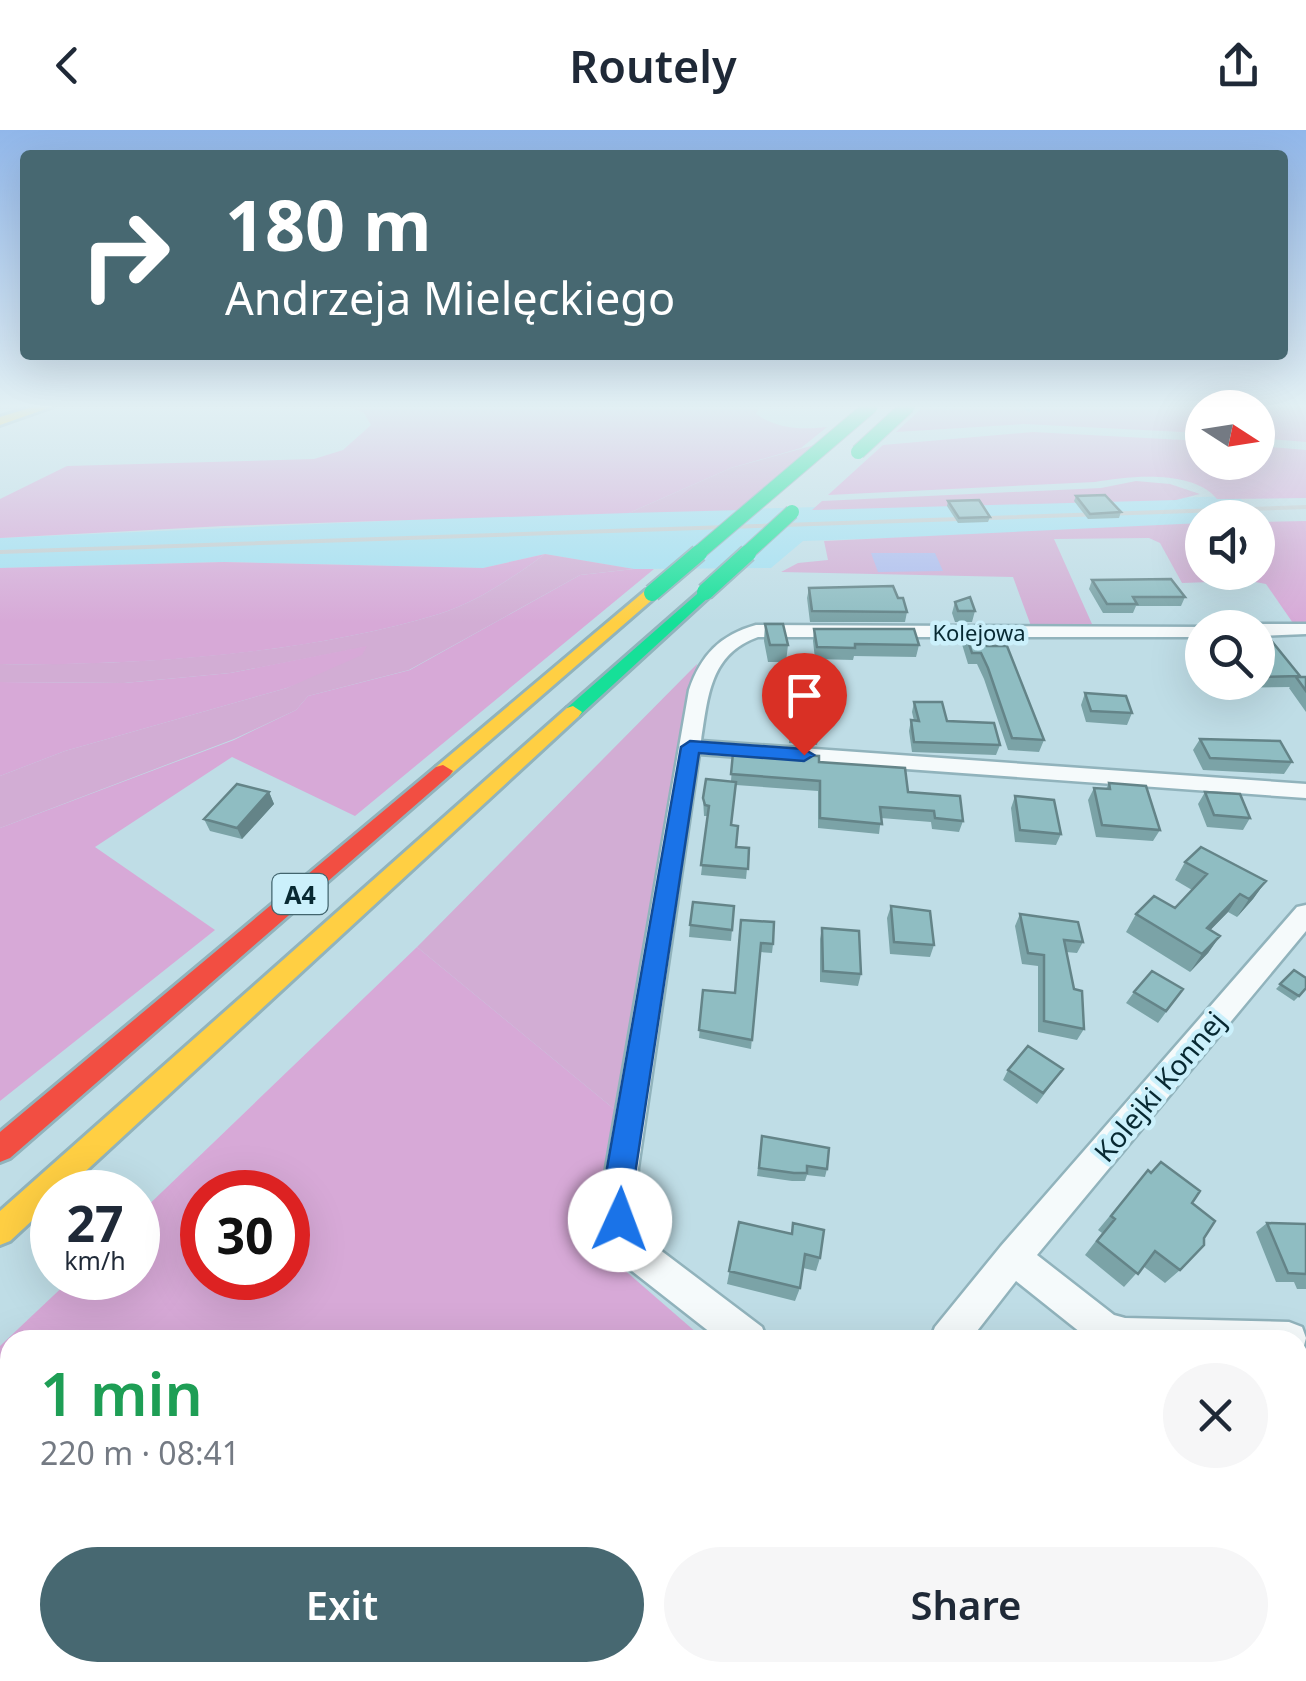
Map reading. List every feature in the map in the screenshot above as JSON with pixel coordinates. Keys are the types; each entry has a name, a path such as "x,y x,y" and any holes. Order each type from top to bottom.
{"main road":[{"name":"A4","path":"0,1149 786,478"},
{"name":"A4","path":"0,1231 802,502"}],"street":[{"path":"1275,629 1306,628"},
{"name":"Kolejowa","path":"690,747 705,669 716,650 732,638 756,631 1185,631"},
{"path":"736,1330 630,1248 620,1220 622,1168 690,747 1306,792"},
{"name":"Kolejki Konnej","path":"956,1330 1306,914"},
{"path":"1013,1258 1107,1330"}],"shaded area":[{"path":"42,478 707,478 629,513 224,526 0,538 0,499"},
{"path":"707,478 778,478 742,510 629,513"},
{"path":"846,478 1122,478 828,495"},
{"path":"1171,478 1306,478 1306,498 1217,499 1192,483"},
{"path":"1136,481 1170,484 1200,494 1176,500 812,510 822,501 1101,488"},
{"path":"1238,496 1242,500 1185,500 1185,528 803,541 771,568 633,569 545,554 483,568 224,562 0,568 0,538 521,515"},
{"path":"1306,521 1306,626 1295,626 1270,590 1275,590 1275,522"},
{"path":"1185,524 1185,583 1160,543 1149,538 1054,539 1092,624 1031,626 1013,577 781,572 798,563 828,560 824,541"},
{"path":"871,553 935,553 943,571 878,572"},
{"path":"545,554 634,569 580,575 409,670 308,696 296,710 234,739 0,828 0,776 65,751 287,688 365,647 230,673 124,683 0,682 0,664 164,660 334,639 453,609 494,588"},
{"path":"545,554 494,588 453,609 334,639 165,660 0,664 0,568 224,562 483,568"},
{"path":"654,569 355,816 232,757 95,847 215,930 0,1101 0,828 234,740 296,710 308,696 410,670 580,575"},
{"path":"367,646 362,655 287,688 65,751 0,776 0,682 124,683 230,673"},
{"path":"697,664 619,1113 417,947"},
{"path":"417,947 619,1113 606,1254 693,1330 17,1330 49,1300 160,1300 160,1194 180,1175 180,1300 310,1300 310,1170 185,1170"}],"building":[{"path":"1105,495 1121,512 1090,514 1076,496"},
{"path":"979,500 990,517 959,518 948,501"},
{"path":"1171,579 1185,597 1133,597 1137,604 1107,604 1092,580"},
{"path":"893,586 898,598 903,598 907,612 812,611 809,588"},
{"path":"970,597 975,611 958,611 955,602"},
{"path":"765,624 783,624 788,645 770,645"},
{"path":"814,629 914,629 919,645 817,647"},
{"path":"964,629 981,629 987,646 1007,646 1044,740 1012,738 988,668 981,653 972,653"},
{"path":"1275,645 1300,676 1275,677"},
{"path":"1296,677 1306,677 1306,691"},
{"path":"1085,693 1126,696 1132,713 1091,711"},
{"path":"914,702 942,702 947,721 994,723 1000,745 914,742 911,720 919,721"},
{"path":"819,726 819,734 790,732 790,731"},
{"path":"1200,739 1280,741 1292,762 1210,758"},
{"path":"733,753 819,756 819,762 905,768 908,792 960,796 963,821 935,818 934,811 880,807 882,824 820,818 820,781 731,774"},
{"path":"706,779 736,782 731,825 738,826 736,847 749,848 748,869 701,865 709,806 703,798"},
{"path":"1109,783 1146,786 1160,830 1102,825 1094,788 1110,789"},
{"path":"237,784 269,792 237,828 204,819"},
{"path":"1205,792 1240,794 1250,818 1214,815"},
{"path":"1015,796 1054,800 1061,834 1020,830"},
{"path":"1201,847 1266,881 1249,899 1240,894 1207,928 1220,936 1202,954 1136,914 1154,896 1175,908 1207,874 1185,862"},
{"path":"693,902 734,906 732,930 690,925"},
{"path":"891,906 930,911 934,945 894,942"},
{"path":"1020,914 1078,922 1083,942 1064,940 1074,989 1082,991 1084,1029 1044,1021 1044,955 1028,953"},
{"path":"741,920 774,922 773,944 761,943 752,1040 699,1030 703,990 735,993"},
{"path":"822,928 859,931 861,974 823,971"},
{"path":"1294,970 1306,978 1306,988 1299,996 1280,984"},
{"path":"1152,971 1183,989 1166,1011 1134,992"},
{"path":"1028,1046 1063,1069 1043,1093 1008,1070"},
{"path":"762,1136 829,1148 827,1169 807,1166 807,1173 794,1173 759,1168"},
{"path":"1161,1162 1200,1191 1192,1203 1215,1221 1204,1245 1180,1270 1155,1251 1138,1274 1097,1241 1115,1219 1111,1216 1148,1170 1151,1173"},
{"path":"739,1222 792,1234 793,1223 824,1230 820,1258 805,1254 800,1288 729,1271"},
{"path":"1267,1223 1306,1224 1306,1274 1288,1273"}],"railway":[{"path":"0,552 1306,507"}],"traffic: fast":[{"path":"652,593 786,478"},
{"path":"705,592 792,512"},
{"path":"573,712 705,592"}],"traffic: slow":[{"path":"443,771 652,593"},
{"path":"0,1231 573,712"}],"traffic: jam":[{"path":"0,1149 443,771"}],"route":[{"path":"620,1220 622,1168 690,747 804,755"}]}
